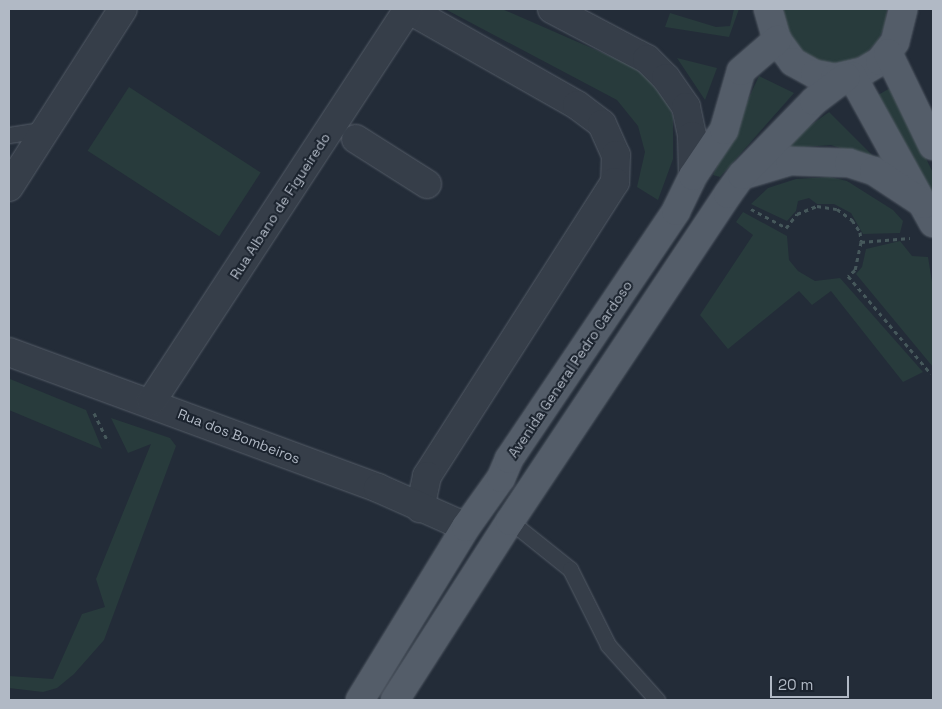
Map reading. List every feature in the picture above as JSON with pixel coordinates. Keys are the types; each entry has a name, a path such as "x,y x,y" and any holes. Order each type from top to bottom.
{"main road":[{"path":"768,9 777,40 784,52 803,68 825,76 849,76"},
{"path":"395,700 510,521 742,175 814,101 849,76 872,68 888,53 900,30 903,9"},
{"name":"Avenida General Pedro Cardoso","path":"360,700 466,527 676,211 693,176 724,130 742,72 777,40"},
{"path":"888,53 933,146"},
{"path":"849,76 925,221"},
{"path":"742,175 790,161 849,163 874,171 925,221"}],"street":[{"path":"9,188 123,9"},
{"path":"408,9 576,105 602,124 616,155 615,182 426,476 420,508"},
{"name":"Rua Albano de Figueiredo","path":"151,402 408,9"},
{"path":"552,9 646,60 666,78 686,107 692,136 693,176"},
{"path":"356,139 427,184"},
{"name":"Rua dos Bombeiros","path":"9,352 151,402 387,491 420,508 466,527"}],"lane":[{"path":"9,135 46,129"},
{"path":"510,521 570,569 608,645 657,700"}],"path":[{"path":"749,208 786,228 797,214 817,206 837,209 852,220 860,232 861,242 854,270 848,276 931,374"},
{"path":"861,242 925,221"},
{"path":"91,408 108,442"}],"shaded area":[{"path":"445,9 502,9 628,64 644,74 668,104 673,116 673,159 658,200 637,187 645,152 638,126 617,100"},
{"path":"734,9 739,9 729,37 665,27 670,13 716,27 730,26"},
{"path":"783,9 887,9 885,26 877,42 865,54 849,62 832,64 814,60 800,50 788,36"},
{"path":"677,58 717,68 705,100"},
{"path":"759,76 794,93 720,177 713,175"},
{"path":"129,87 261,173 219,236 88,151"},
{"path":"892,87 933,173 933,206 871,99"},
{"path":"829,112 877,160 831,145 778,149"},
{"path":"830,177 847,181 893,210 903,221 900,233 863,234 851,213 834,204 817,204 809,198 798,201 796,211 787,221 751,204 768,188 796,179"},
{"path":"743,212 787,236 789,260 798,271 815,281 840,278 923,372 903,382 831,291 812,305 799,291 728,349 700,315 753,235 736,222"},
{"path":"900,241 912,256 928,257 933,288 933,367 856,274 862,267 866,249"},
{"path":"10,379 86,410 102,449 9,410"},
{"path":"111,418 170,438 176,446 104,640 74,674 57,688 43,692 9,688 9,676 53,679 82,614 105,607 96,579 151,444 128,453"}]}
